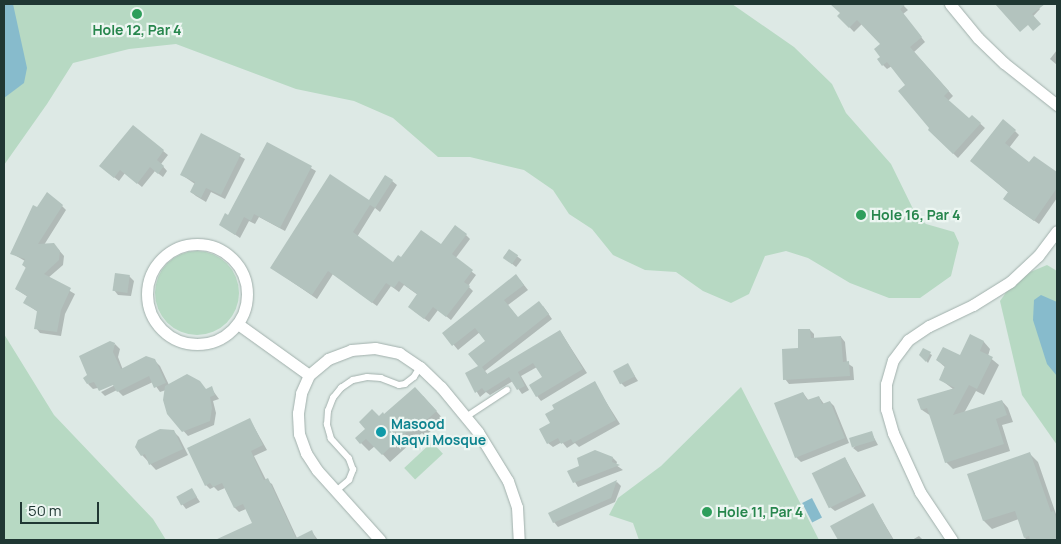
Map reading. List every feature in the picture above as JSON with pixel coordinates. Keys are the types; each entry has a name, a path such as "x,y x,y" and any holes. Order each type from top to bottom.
{"street":[{"path":"950,4 978,38 1004,63 1057,105"},
{"path":"952,540 920,492 892,433 886,409 886,384 893,360 908,340 929,326 973,305 1010,282 1038,256 1057,231"},
{"path":"192,243 209,244 224,251 237,262 245,277 248,293 246,310 238,324 226,336 218,340 211,343 194,345 178,341 164,332 153,319 147,295 147,286 152,271 162,257 176,248 192,243"},
{"path":"238,324 310,375"},
{"path":"380,540 335,492 306,452 299,434 298,413 301,394 310,375 328,359 350,350 375,348 399,353 420,367 440,387 466,417 495,456 508,481 517,507 519,540"}],"lane":[{"path":"335,492 349,480 353,470 349,459 339,450 329,432 328,411 333,398 341,388 353,380 367,377 380,378 399,385 405,384 420,367"},
{"path":"466,417 507,390"}],"green space":[{"path":"4,4 732,4 794,47 832,84 846,113 891,164 916,215 926,224 954,232 959,243 951,276 920,298 889,298 850,283 808,258 786,251 765,256 749,294 731,303 703,291 676,272 645,270 613,255 592,229 569,214 553,190 524,170 470,157 438,157 393,118 354,101 296,89 176,44 129,49 73,63 4,165"},
{"path":"197,251 213,254 227,263 236,277 239,293 236,309 227,323 213,332 197,335 181,332 167,323 158,309 155,293 158,277 167,263 181,254"},
{"path":"1047,265 1057,271 1057,445 1022,395 1000,301 1016,278"},
{"path":"4,334 54,415 153,519 166,540 4,540"},
{"path":"741,387 819,540 639,540 633,523 609,515 618,498 661,466"},
{"path":"432,442 443,454 415,480 404,468"}],"water":[{"path":"4,4 13,4 27,68 24,83 4,98"},
{"path":"1041,295 1057,302 1057,376 1047,364 1033,320 1034,300"},
{"path":"812,498 822,518 812,523 802,503"}],"building":[{"path":"830,4 906,4 900,9 922,37 910,47 949,91 944,96 969,118 972,115 981,123 953,154 928,130 929,128 898,91 905,85 887,62 882,66 877,59 880,57 874,49 880,44 857,20 849,28 837,16 840,13"},
{"path":"995,4 1045,4 1032,14 1041,24 1033,31 1028,25 1020,32"},
{"path":"1003,119 1016,130 1005,143 1029,162 1034,156 1057,172 1057,188 1034,221 1003,199 1008,192 970,161"},
{"path":"133,125 164,150 157,160 164,166 158,174 150,167 137,184 120,170 114,178 99,166"},
{"path":"201,133 241,154 221,195 206,188 201,198 190,192 195,182 180,175"},
{"path":"267,142 312,166 280,228 254,214 251,221 244,217 235,235 219,225 225,213 228,215"},
{"path":"330,174 369,200 385,175 393,180 375,208 370,205 353,232 393,262 398,255 401,257 421,230 441,244 455,225 467,234 452,254 473,270 464,282 470,286 446,317 433,307 424,319 408,307 417,294 399,281 394,288 386,283 372,303 328,271 312,295 270,268"},
{"path":"47,192 63,205 38,244 54,243 60,251 59,260 44,274 71,288 61,310 57,332 34,329 37,311 23,303 27,296 15,289 26,267 22,265 25,259 10,254 33,205 37,207"},
{"path":"509,249 518,255 512,264 503,258"},
{"path":"115,273 130,275 127,293 112,291"},
{"path":"516,274 524,285 504,300 518,317 539,301 549,314 482,367 487,374 560,330 583,369 536,397 529,385 542,377 533,363 518,372 525,386 517,390 509,377 485,392 482,388 475,393 465,373 478,366 468,354 485,341 475,328 452,346 442,333"},
{"path":"798,329 810,329 811,338 841,336 843,362 849,361 850,376 783,380 782,349 798,348"},
{"path":"970,334 984,341 980,351 993,357 977,389 969,385 953,415 1002,400 1007,415 996,419 1004,444 945,463 927,408 921,410 917,399 955,388 939,380 945,366 936,360 943,347 960,355"},
{"path":"110,341 115,343 113,352 121,369 146,356 155,359 166,383 154,388 149,376 117,392 113,385 99,391 94,382 87,384 83,378 87,375 79,356"},
{"path":"923,348 931,352 926,362 919,355"},
{"path":"628,363 635,376 620,384 613,371"},
{"path":"187,374 200,381 206,389 212,386 215,395 210,397 212,408 210,421 182,432 167,414 163,400 165,386"},
{"path":"595,381 616,420 573,443 571,439 561,444 558,438 547,444 539,429 550,423 545,414 554,409 552,405"},
{"path":"415,387 437,411 416,429 413,426 382,455 366,439 360,444 355,438 365,429 359,422 372,409 379,416 383,412 384,414"},
{"path":"803,392 807,400 819,396 822,404 830,401 845,438 795,458 774,403"},
{"path":"250,418 263,445 251,451 264,480 268,478 296,538 312,530 316,540 215,540 252,523 243,504 234,508 222,483 213,487 210,483 205,486 187,448"},
{"path":"160,429 174,430 183,449 149,465 145,454 141,456 135,447 138,440"},
{"path":"872,431 875,441 852,448 849,438"},
{"path":"595,450 613,457 612,462 620,465 573,483 567,471 579,466 577,458"},
{"path":"1030,452 1051,512 1054,511 1057,521 1057,540 1030,540 1029,536 1024,538 1015,511 983,521 967,474"},
{"path":"845,457 862,492 829,508 812,473"},
{"path":"617,480 611,498 553,523 548,513"},
{"path":"192,488 197,497 181,505 176,497"},
{"path":"873,503 893,540 838,540 830,526"}],"place":[{"name":"Hole 12, Par 4","path":"137,14"},
{"name":"Hole 16, Par 4","path":"861,215"},
{"name":"Masood Naqvi Mosque","path":"381,432"},
{"name":"Hole 11, Par 4","path":"707,512"}]}
